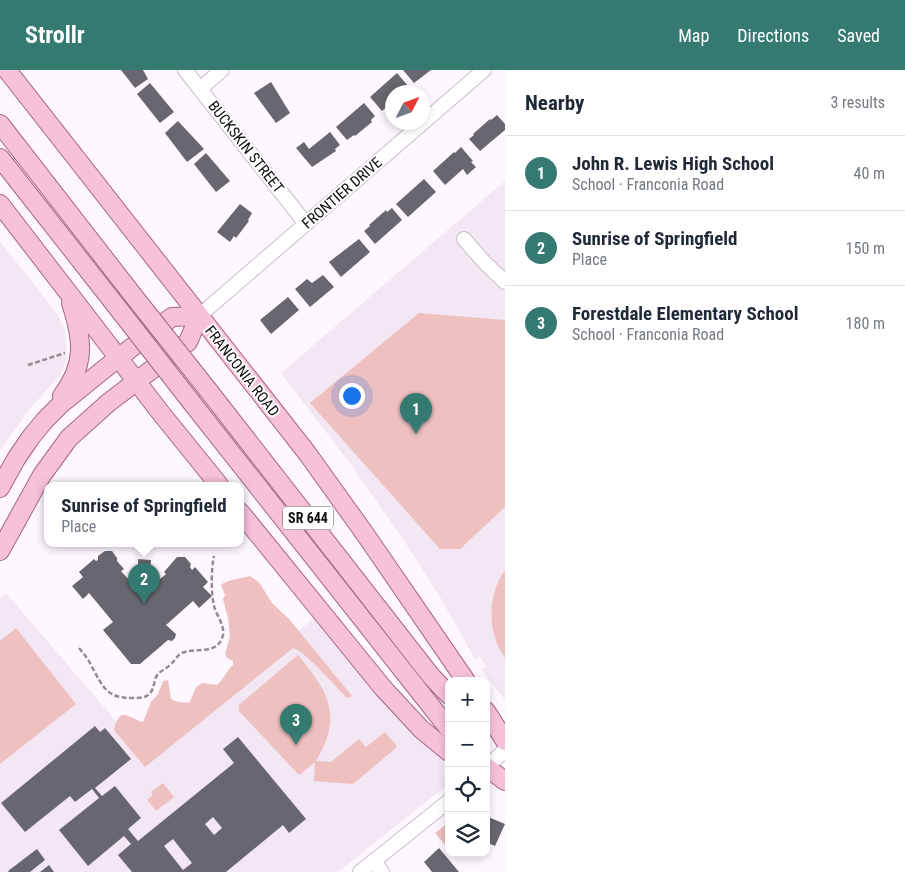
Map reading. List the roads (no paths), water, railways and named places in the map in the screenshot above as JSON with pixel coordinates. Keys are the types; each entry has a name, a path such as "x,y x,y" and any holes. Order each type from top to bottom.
{"main road":[{"name":"FRANCONIA ROAD","path":"7,70 330,483 463,677"},
{"name":"SR 644","path":"0,124 431,676 445,691"},
{"name":"SR 644","path":"0,158 445,724"},
{"path":"0,204 136,382 217,482"},
{"path":"0,488 16,459 73,381 80,358 80,336 68,293"},
{"path":"45,420 61,404 172,317 199,316"},
{"name":"FRONTIER DRIVE","path":"0,550 42,475 69,438 93,415 188,342 199,316"},
{"path":"244,517 382,688 421,729 445,749"},
{"path":"490,718 505,742"},
{"path":"490,732 505,742"},
{"path":"490,770 505,781"}],"street":[{"name":"BUCKSKIN STREET","path":"185,70 306,224"},
{"path":"200,89 222,70"},
{"name":"FRONTIER DRIVE","path":"199,316 484,70"},
{"path":"464,239 505,282"},
{"path":"490,763 505,750"},
{"path":"360,872 378,867 445,805"}],"place":[{"name":"John R. Lewis High School","path":"416,434"},
{"name":"Sunrise of Springfield","path":"144,604"},
{"name":"Forestdale Elementary School","path":"296,745"}]}
